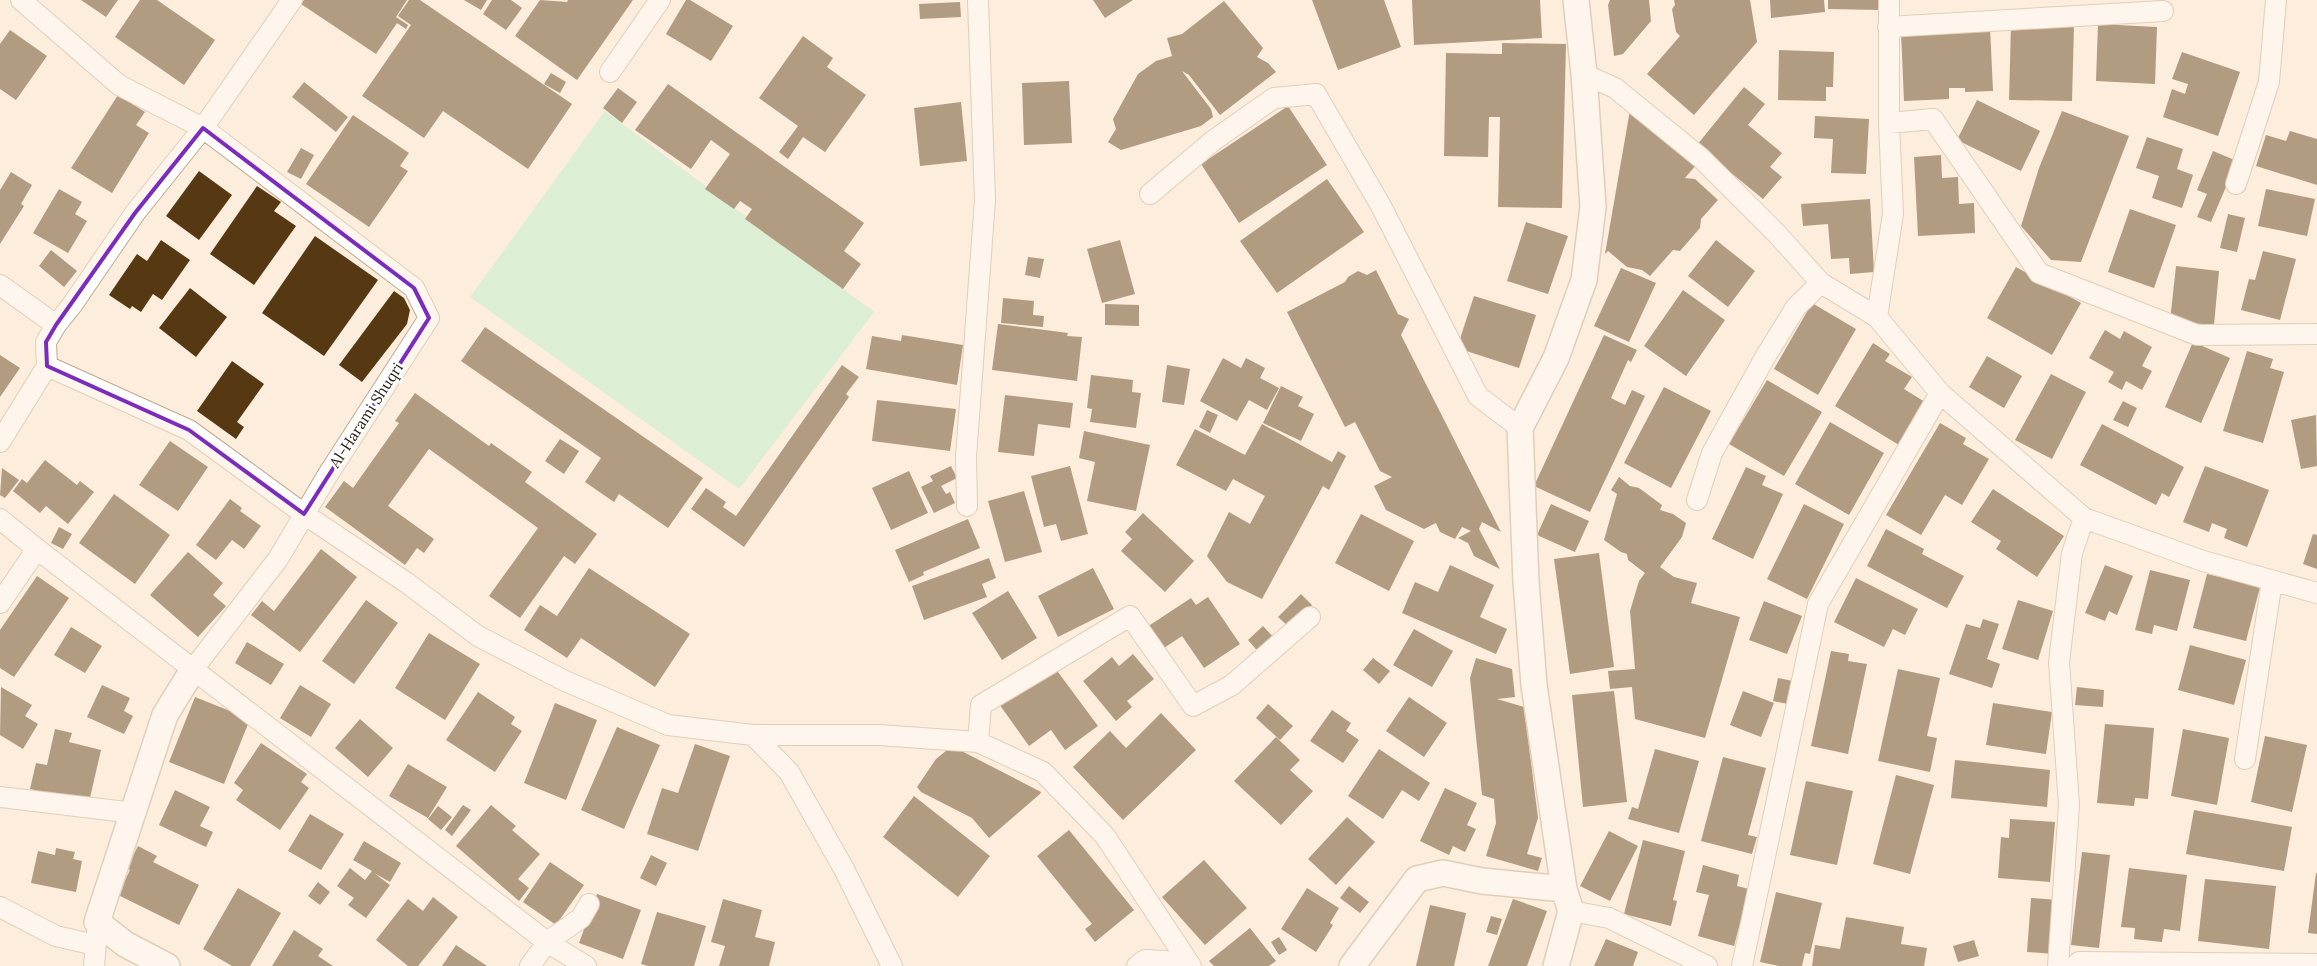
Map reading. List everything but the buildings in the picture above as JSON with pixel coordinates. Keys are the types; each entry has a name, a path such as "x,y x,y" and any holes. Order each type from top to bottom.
{"street":[{"path":"21,0 119,85 202,128"},
{"path":"0,442 47,366 46,342 56,325 72,305 135,213 202,128 292,0"},
{"path":"610,72 660,0"},
{"path":"968,506 966,457 985,200 978,0"},
{"path":"1556,966 1568,900 1534,686 1526,582 1520,428 1556,358 1584,280 1593,207 1584,74 1576,0"},
{"path":"1877,317 1893,214 1889,123 1889,0"},
{"path":"2236,184 2269,82 2276,0"},
{"path":"1888,28 2163,11"},
{"path":"1584,74 1615,88 1701,158 1778,235 1821,283 1877,317 1940,393 2084,518 2203,561 2317,593"},
{"path":"1150,194 1214,140 1274,98 1316,94 1381,206 1478,396 1520,428"},
{"path":"1889,123 1933,119 2039,273 2196,335 2317,334"},
{"name":"Al-Harami Shuqri","path":"194,668 278,559 304,514 429,318 414,288 202,128"},
{"path":"1697,500 1712,453 1764,359 1796,307 1821,283"},
{"path":"0,285 56,325"},
{"path":"47,366 189,430 304,514 407,583 478,636 563,680 668,725 753,735 879,735 978,742 1043,772 1105,836 1191,966"},
{"path":"1742,966 1818,604 1940,393"},
{"path":"2058,966 2069,804 2059,662 2072,553 2084,518"},
{"path":"0,519 547,942 586,966"},
{"path":"0,603 37,549"},
{"path":"2245,759 2272,580"},
{"path":"978,742 981,705 1130,616 1193,706 1232,685 1310,617"},
{"path":"94,966 96,934 165,715 194,668"},
{"path":"753,735 789,772 844,869 892,966"},
{"path":"0,797 134,813"},
{"path":"1352,966 1417,879 1443,873 1568,900 1707,966"},
{"path":"530,966 547,942 581,918 589,904"},
{"path":"0,907 56,936 96,934 125,944 168,966"},
{"path":"1137,966 1145,960 1166,961 1177,966"},
{"path":"2075,966 2079,962 2317,964"}],"highlighted area":[{"path":"203,128 414,288 429,318 304,514 189,430 47,366 46,342 56,325 135,213"}],"green space":[{"path":"605,111 874,312 739,489 470,297"}]}
